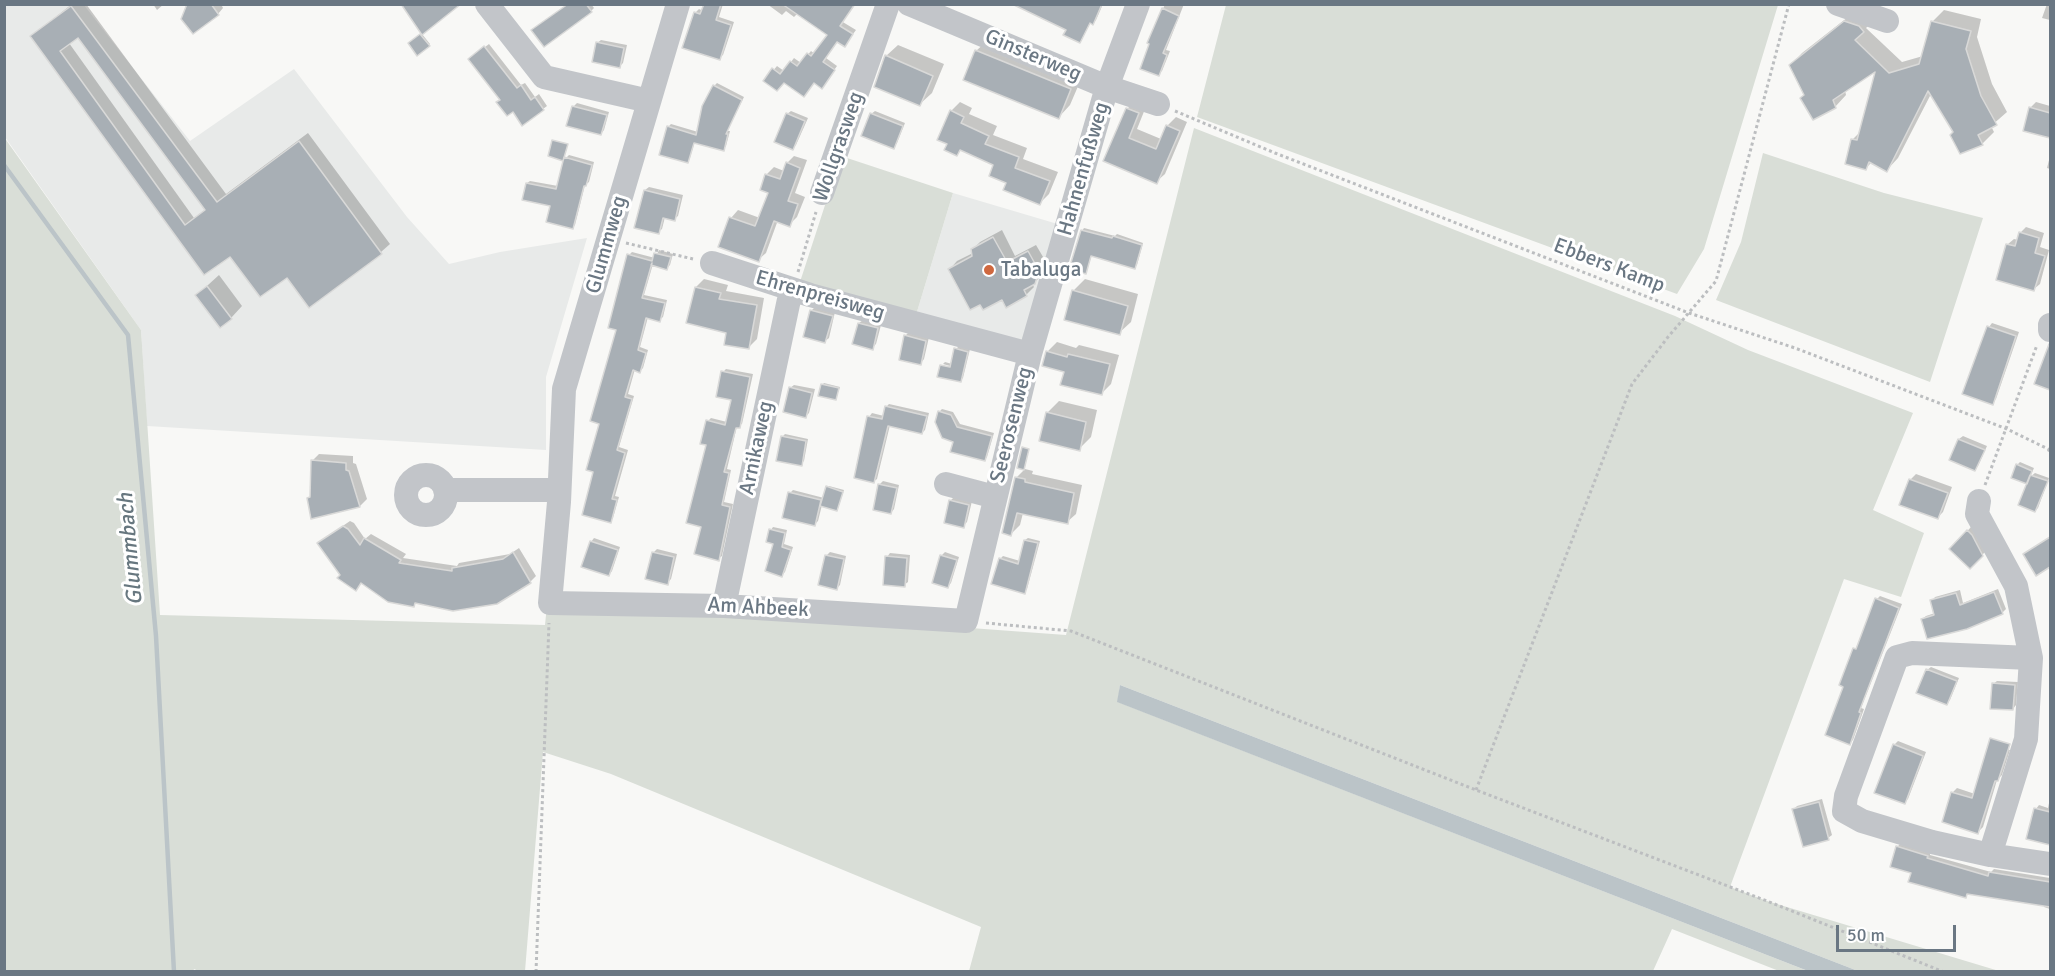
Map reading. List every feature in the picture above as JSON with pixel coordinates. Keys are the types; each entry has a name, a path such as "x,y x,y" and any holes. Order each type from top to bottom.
{"street":[{"path":"487,4 544,77 649,101"},
{"name":"Glummweg","path":"550,603 564,389 678,4"},
{"name":"Wollgrasweg","path":"822,193 888,4"},
{"name":"Ginsterweg","path":"909,4 1107,87 1158,104"},
{"name":"Hahnenfußweg","path":"1030,354 1107,87 1138,4"},
{"path":"1838,4 1887,21"},
{"name":"Ehrenpreisweg","path":"712,263 791,290 1030,354"},
{"name":"Arnikaweg","path":"724,606 791,290"},
{"name":"Seerosenweg","path":"966,621 1030,354"},
{"name":"Seerosenweg","path":"946,484 995,497"},
{"path":"445,489 559,490"},
{"path":"1979,501 1977,514 2016,586 2031,658 2026,739 1990,855"},
{"name":"Am Ahbeek","path":"550,603 724,606 966,621"},
{"path":"2031,658 1912,653 1897,657 1846,796 1844,811 1862,821 1932,842 1990,855 2050,864"}],"path":[{"path":"1476,790 1632,384 1716,281 1789,4"},
{"name":"Ebbers Kamp","path":"1158,104 1275,153 1689,313 1795,348 2007,429 2050,452"},
{"name":"Wollgrasweg","path":"791,290 822,193"},
{"path":"610,239 712,263"},
{"path":"1979,501 2039,339 2050,328"},
{"path":"536,972 550,603"},
{"path":"966,621 1071,631 1944,972"}],"shaded area":[{"path":"1226,4 1778,5 1704,249 1677,294 1197,117"},
{"path":"4,5 84,5 190,141 294,69 407,217 449,264 500,252 587,238 546,377 546,450 147,426 141,330 5,137"},
{"path":"1194,128 1675,316 1748,350 1913,413 1873,510 1924,533 1901,597 1844,579 1730,887 1767,901 1999,971 1858,971 1120,685 1118,702 1808,971 1779,971 1672,929 1653,971 969,971 981,927 611,774 543,752 525,971 201,972 194,969 193,972 5,971 4,137 141,330 160,615 545,625 547,605 725,610 1066,635"},
{"path":"1763,153 1884,193 1983,218 1930,382 1716,300 1741,242"},
{"path":"841,156 953,193 916,315 799,285"},
{"name":"Tabaluga","path":"953,193 1061,225 1027,346 916,315"},
{"path":"1120,685 1858,971 1808,971 1117,702"}],"building":[{"path":"187,4 211,4 219,15 193,34 181,19"},
{"path":"401,4 461,4 422,35"},
{"path":"568,4 586,4 592,12 544,47 531,30"},
{"path":"704,4 721,4 716,20 731,25 720,60 682,48 694,12 700,14"},
{"path":"782,4 855,4 840,26 853,34 845,47 837,42 823,62 835,70 822,89 814,83 804,97 784,83 777,91 763,81 772,68 780,74 790,61 797,66 807,53 811,56 827,35"},
{"path":"1012,4 1102,4 1093,25 1090,23 1080,43 1063,35 1066,30"},
{"path":"71,6 217,202 299,141 382,254 309,308 287,278 260,297 230,257 204,275 30,36","holes":["78,38 205,210 185,225 60,51"]},
{"path":"1162,8 1179,16 1163,53 1167,55 1159,76 1140,69 1149,44 1147,43"},
{"path":"1844,21 1859,26 1864,32 1855,40 1889,73 1919,64 1931,21 1971,31 1966,49 1981,96 1997,125 1978,135 1983,145 1960,154 1950,135 1953,132 1928,91 1887,172 1869,162 1866,170 1845,164 1851,139 1857,140 1875,72 1833,100 1836,108 1813,120 1800,98 1804,95 1789,65"},
{"path":"420,34 430,46 417,56 408,43"},
{"path":"596,42 624,48 620,68 592,62"},
{"path":"484,46 517,88 521,85 531,100 535,97 544,110 522,126 513,112 507,116 496,102 500,100 468,59"},
{"path":"975,50 1071,89 1059,119 963,80"},
{"path":"885,55 933,76 920,106 874,87"},
{"path":"713,85 742,100 726,134 728,134 724,151 694,143 688,163 659,155 667,126 696,135 702,106"},
{"path":"572,106 607,115 601,135 566,126"},
{"path":"2029,107 2050,113 2050,138 2023,131"},
{"path":"1126,108 1139,113 1129,138 1156,149 1166,125 1180,131 1157,184 1103,161"},
{"path":"950,110 964,117 961,123 989,136 985,144 1019,157 1015,168 1050,181 1040,205 1003,190 1006,183 989,176 993,165 960,150 957,156 944,150 947,144 937,140"},
{"path":"786,113 805,121 793,150 774,142"},
{"path":"870,113 903,126 894,149 861,136"},
{"path":"552,140 568,144 563,161 548,156"},
{"path":"564,157 592,165 573,229 546,222 550,206 522,200 526,183 556,189"},
{"path":"786,162 800,168 788,201 798,204 790,227 774,221 759,262 718,247 729,217 755,226 768,193 760,190 765,174 780,179"},
{"path":"644,190 680,199 675,221 663,218 659,234 634,228"},
{"path":"1081,230 1112,238 1113,236 1142,245 1135,269 1091,256 1086,274 1069,269"},
{"path":"2019,232 2039,238 2035,253 2045,256 2034,291 1996,280 2006,244 2015,246"},
{"path":"993,237 1007,262 1028,251 1039,271 1035,284 1024,290 1027,296 1006,308 1002,300 983,310 980,305 970,310 948,269 972,256 971,249"},
{"path":"654,253 671,257 667,270 651,265 642,298 665,303 660,322 646,318 638,350 646,353 640,373 633,370 625,397 632,399 617,450 625,453 612,499 617,500 611,523 582,515 593,472 586,470 599,424 590,421 616,330 608,328 627,254 652,261"},
{"path":"207,286 232,319 220,328 195,295"},
{"path":"695,287 721,293 719,299 757,305 749,349 724,345 726,333 686,323"},
{"path":"1072,290 1128,306 1120,335 1064,320"},
{"path":"810,310 833,316 825,343 803,337"},
{"path":"858,323 878,328 873,350 852,344"},
{"path":"1987,326 2016,336 1993,405 1962,394"},
{"path":"904,335 926,341 921,365 899,360"},
{"path":"2050,344 2050,390 2034,384"},
{"path":"954,348 968,352 961,382 937,377 940,365 950,367"},
{"path":"1046,351 1110,364 1102,395 1060,385 1064,372 1042,366"},
{"path":"721,371 750,377 740,428 736,428 724,472 729,473 722,505 730,507 719,561 694,554 701,527 686,523 706,445 700,444 706,420 725,425 731,400 716,397"},
{"path":"821,384 839,388 836,400 818,396"},
{"path":"789,387 812,393 806,418 783,412"},
{"path":"885,406 927,416 922,434 888,426 874,483 854,478 867,416 882,419"},
{"path":"938,411 951,415 957,427 992,436 985,461 950,452 953,442 942,438 935,422"},
{"path":"1046,412 1086,422 1080,451 1039,441"},
{"path":"781,436 806,441 802,466 776,461"},
{"path":"1958,439 1985,450 1975,471 1949,460"},
{"path":"1022,447 1029,449 1024,470 1017,468"},
{"path":"311,460 346,463 346,470 349,471 360,507 311,519 307,498 310,497"},
{"path":"2016,464 2032,471 2027,484 2011,478"},
{"path":"2030,475 2048,481 2035,512 2018,505"},
{"path":"1015,477 1025,479 1025,482 1074,493 1068,524 1017,513 1011,536 1002,533"},
{"path":"1909,479 1948,493 1938,519 1899,505"},
{"path":"878,484 897,488 891,514 873,510"},
{"path":"826,486 843,492 837,511 820,506"},
{"path":"788,492 821,500 815,526 782,518"},
{"path":"949,500 969,505 964,528 944,523"},
{"path":"343,526 360,545 364,538 401,560 399,563 452,571 452,568 503,559 513,552 531,583 497,604 453,611 415,603 414,607 388,602 361,583 356,591 337,578 340,575 317,543"},
{"path":"769,529 785,533 782,547 791,550 782,577 765,571 773,544 766,542"},
{"path":"1967,530 1983,556 1970,569 1949,549"},
{"path":"2050,537 2050,567 2036,576 2023,554"},
{"path":"1024,540 1038,543 1025,594 991,584 999,558 1018,564"},
{"path":"590,541 618,550 609,576 581,567"},
{"path":"652,552 674,557 668,585 645,579"},
{"path":"825,555 844,559 837,590 818,585"},
{"path":"940,555 957,560 948,588 932,583"},
{"path":"885,556 907,558 905,587 883,585"},
{"path":"1994,592 2003,614 1967,629 1927,639 1921,619 1934,615 1930,600 1956,593 1960,605"},
{"path":"1875,598 1899,608 1859,712 1861,713 1850,745 1825,735 1843,687 1839,685 1853,648 1856,649"},
{"path":"1926,669 1957,681 1947,705 1916,693"},
{"path":"1992,683 2015,685 2013,710 1990,709"},
{"path":"1990,738 2010,744 1978,834 1942,822 1951,792 1972,798"},
{"path":"1893,744 1923,756 1905,804 1874,793"},
{"path":"1819,802 1829,840 1803,847 1792,809"},
{"path":"2034,808 2050,812 2050,845 2026,839"},
{"path":"1896,846 1988,876 1989,872 2050,882 2050,907 1967,894 1966,898 1908,882 1911,873 1890,867"}],"waterway":[{"name":"Glummbach","path":"4,165 128,335 156,636 174,972"}],"place":[{"name":"Tabaluga","path":"989,270"}]}
